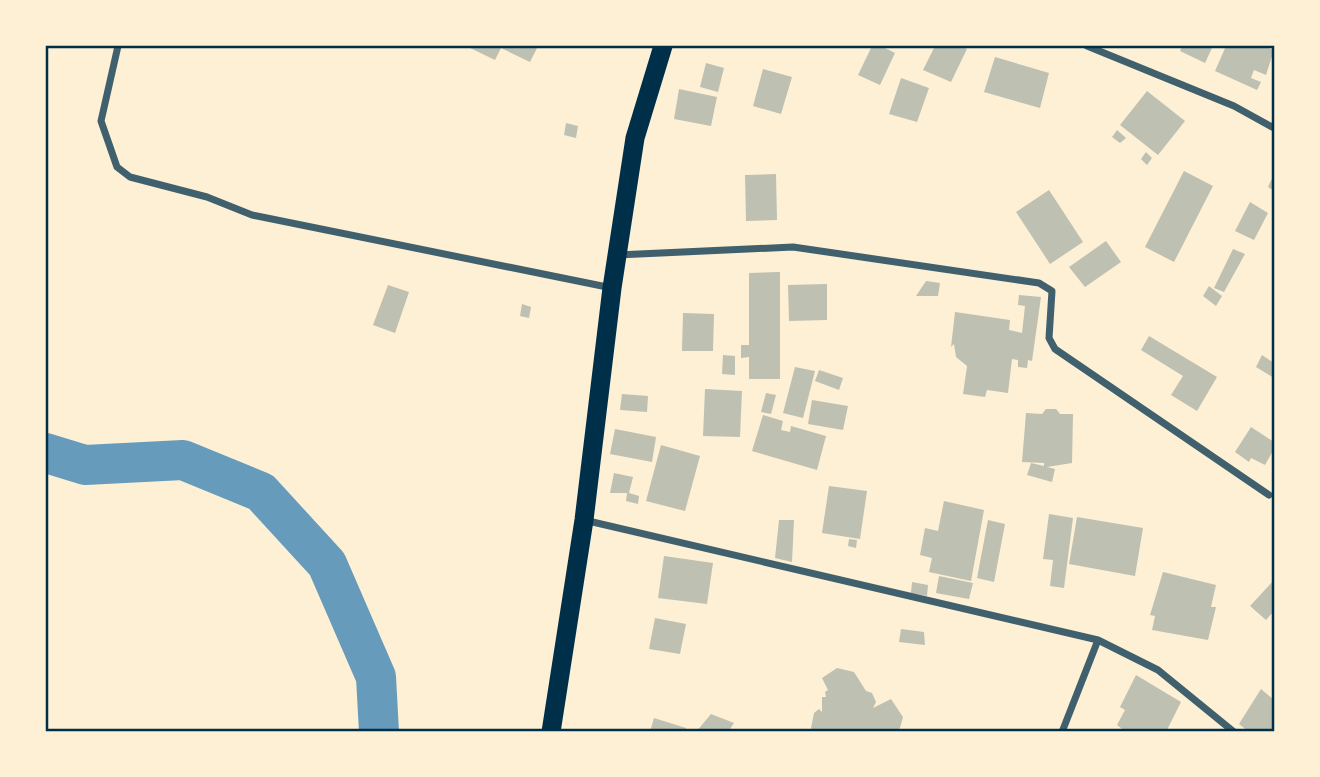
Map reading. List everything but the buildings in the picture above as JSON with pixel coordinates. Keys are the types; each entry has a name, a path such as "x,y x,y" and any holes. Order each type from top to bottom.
{"highway":[{"path":"551,732 584,520 612,288 635,138 663,46"}],"street":[{"path":"118,46 101,121 117,167 130,177 207,197 252,215 612,288"},
{"path":"1087,46 1234,106 1275,128"},
{"path":"617,255 793,247 1039,283 1052,291 1051,345 1269,495"},
{"path":"584,520 1098,640 1158,670 1234,732"},
{"path":"1062,732 1098,640"}],"waterway":[{"path":"46,453 85,465 183,460 261,492 327,564 376,677 379,732"}]}
